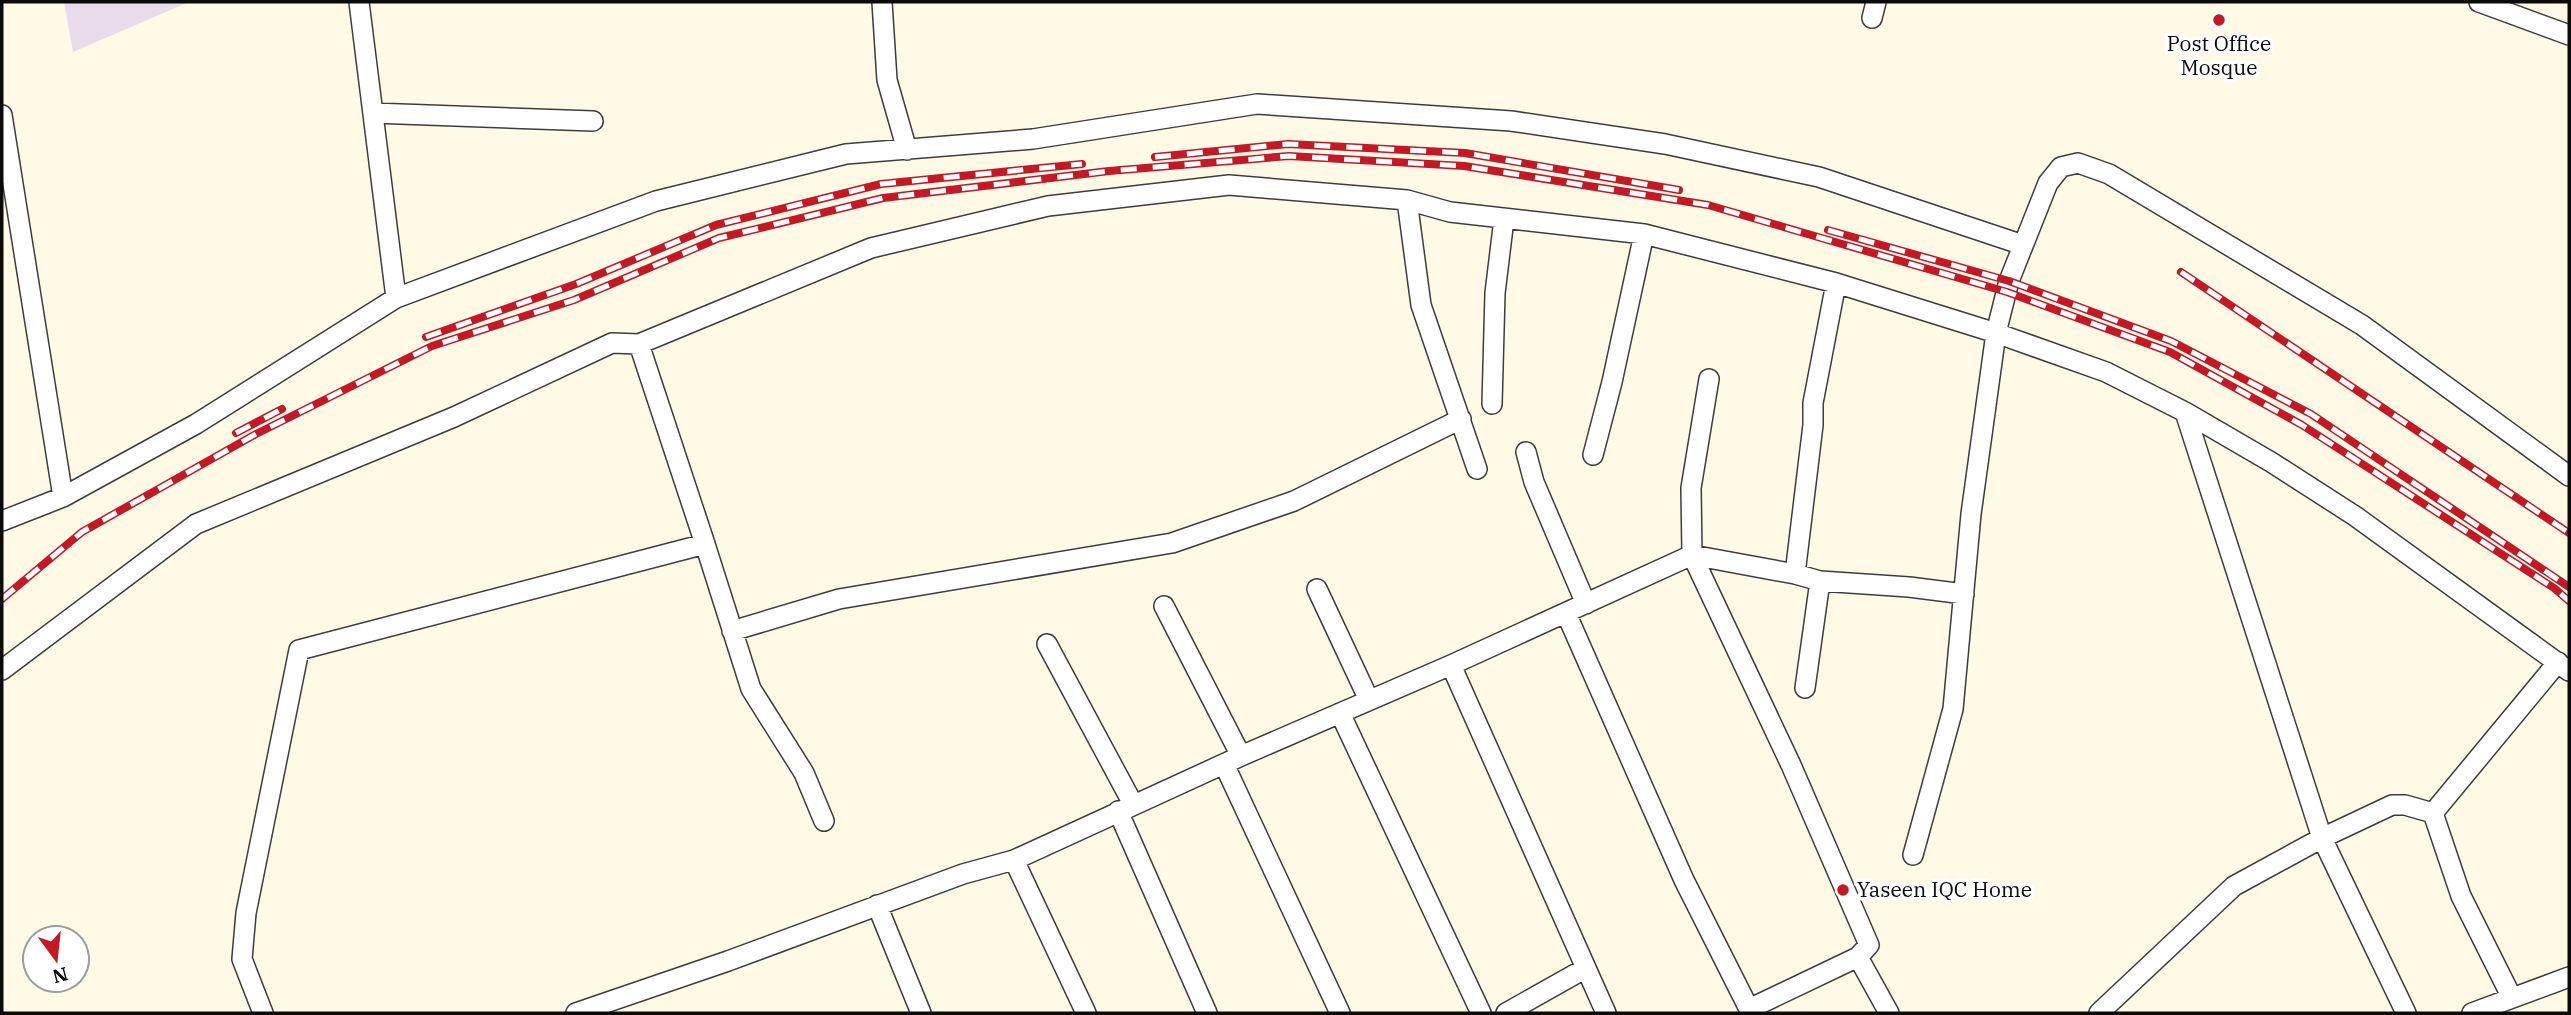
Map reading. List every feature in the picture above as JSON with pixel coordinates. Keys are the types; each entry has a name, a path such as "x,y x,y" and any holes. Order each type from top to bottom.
{"street":[{"path":"359,2 397,298"},
{"path":"882,2 887,80 907,150"},
{"path":"2479,2 2569,35"},
{"path":"2,522 63,497 196,425 397,298 656,201 846,153 1033,139 1257,104 1511,121 1665,144 1819,177 2022,245"},
{"path":"373,113 593,121"},
{"path":"2,115 63,497"},
{"path":"1913,855 1954,709 1971,514 1996,333 2009,281 2022,245 2048,183 2061,167 2078,163 2109,174 2362,326 2569,476"},
{"path":"2,670 196,524 454,417 612,344 639,344 871,248 1048,206 1229,185 1407,200 1450,212 1644,234 1836,282 1996,333 2106,372 2185,412 2271,462 2355,516 2563,666 2433,813"},
{"path":"1407,200 1421,305 1477,469"},
{"path":"1492,404 1495,293 1504,219"},
{"path":"1593,455 1644,234"},
{"path":"1795,574 1813,425 1813,402 1836,282"},
{"path":"639,344 751,689 804,773 824,821"},
{"path":"1566,613 1745,1011 1858,957 1869,944 1791,765 1692,555 1691,488 1709,379"},
{"path":"2185,412 2322,838 2406,1013"},
{"path":"732,631 839,599 1172,543 1294,501 1461,419"},
{"path":"1526,453 1534,482 1586,604"},
{"path":"263,1013 242,959 246,913 299,650 705,544"},
{"path":"576,1013 728,961 962,874 1014,860 1692,555 1819,581 1964,594"},
{"path":"1805,688 1819,581"},
{"path":"1317,589 1369,700"},
{"path":"1164,606 1340,1013"},
{"path":"1047,644 1125,808 1207,1013"},
{"path":"1451,665 1606,1013"},
{"path":"1340,713 1481,1013"},
{"path":"2099,1013 2234,886 2322,838 2392,805 2405,805 2433,813"},
{"path":"2433,813 2461,896 2512,998"},
{"path":"1014,860 1086,1013"},
{"path":"877,905 921,1013"},
{"path":"1858,957 1889,1013"},
{"path":"1506,1013 1586,968"},
{"path":"2472,1013 2569,977"}],"shaded area":[{"path":"64,2 189,2 73,52"}],"railway":[{"path":"1155,157 1288,144 1465,153 1679,190"},
{"path":"2,599 82,532 256,434 432,346 574,300 719,238 883,198 1109,171 1289,156 1464,166 1708,205 2007,292 2170,352 2302,425 2554,588 2569,601"},
{"path":"426,337 576,284 716,225 881,184 1082,164"},
{"path":"1828,230 2009,281 2171,341 2311,414 2569,587"},
{"path":"2181,272 2569,533"},
{"path":"236,433 282,409"}],"place":[{"name":"Post Office Mosque","path":"2219,20"},
{"name":"Yaseen IQC Home","path":"1843,890"}]}
